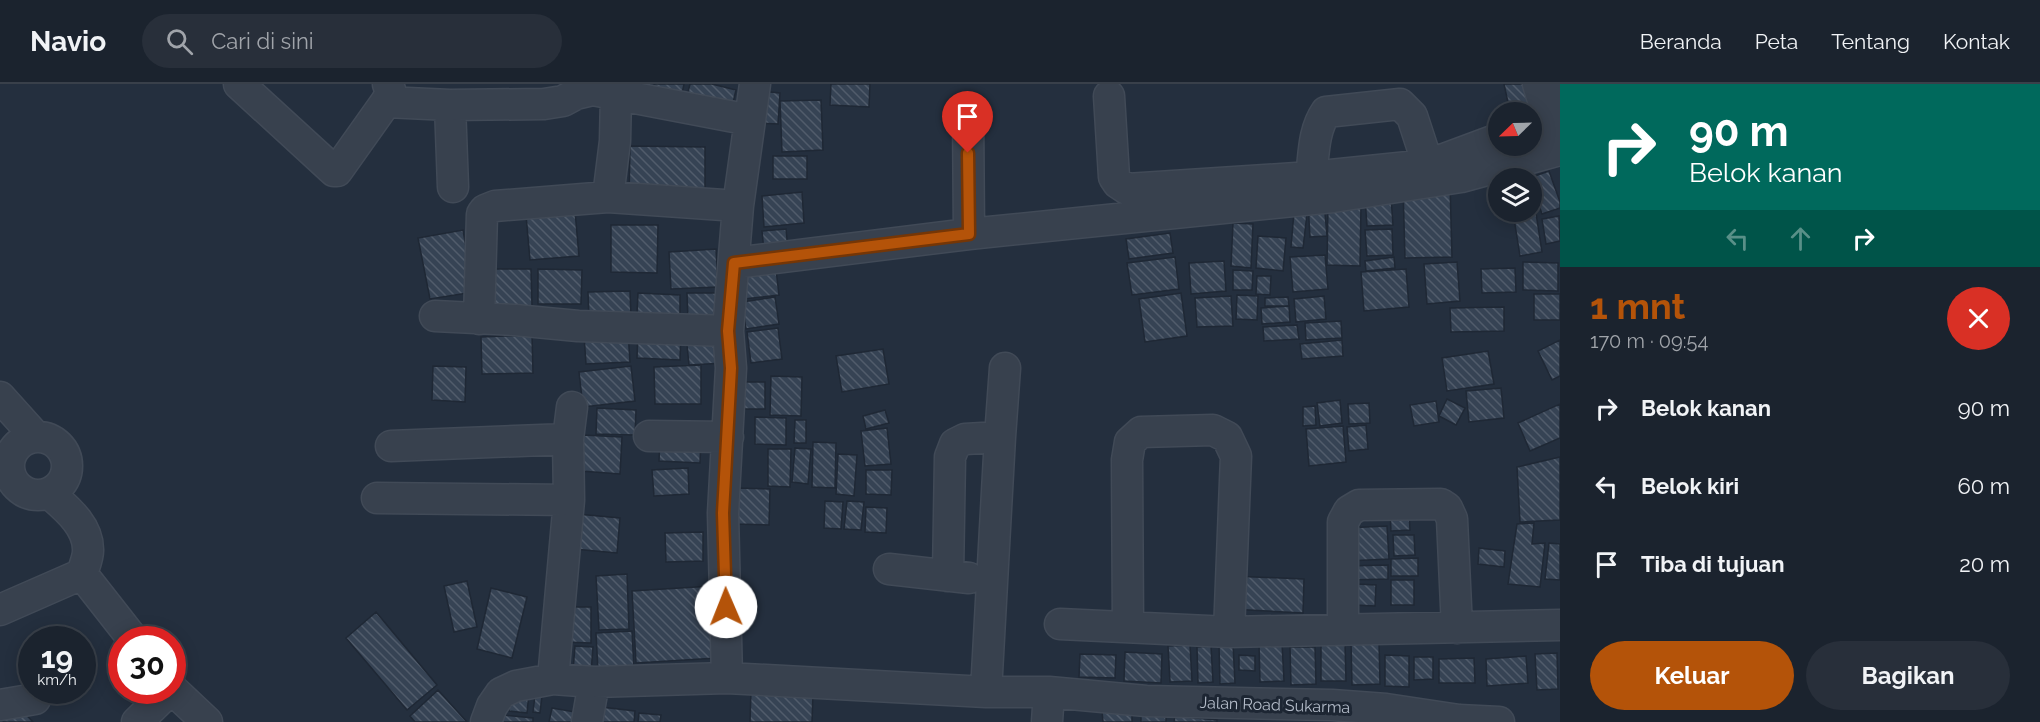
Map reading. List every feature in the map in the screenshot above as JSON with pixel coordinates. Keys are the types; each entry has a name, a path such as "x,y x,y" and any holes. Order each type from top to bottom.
{"street":[{"path":"239,84 334,171 338,171 387,93 450,105 543,104 593,90 750,120"},
{"path":"727,678 723,513 731,368 728,331 738,206 755,84"},
{"path":"1538,84 1542,97 1560,93"},
{"path":"608,197 615,141 616,94"},
{"path":"1109,96 1114,177 1127,189 1311,177 1428,165 1488,143"},
{"path":"1311,177 1316,133 1326,112 1400,104 1412,116 1428,165"},
{"path":"450,105 453,187"},
{"path":"968,112 969,234"},
{"path":"1542,126 1560,121"},
{"path":"734,263 969,234 1333,197 1461,177 1560,150"},
{"path":"479,319 482,214 485,210 495,206 608,197 738,206"},
{"path":"435,316 578,326 728,331"},
{"path":"986,692 1005,368"},
{"path":"0,397 36,437"},
{"path":"553,680 569,501 568,439 572,407"},
{"path":"1128,627 1127,460 1130,442 1141,432 1213,430 1227,437 1236,456 1229,632"},
{"path":"649,436 728,437"},
{"path":"36,437 47,438 57,444 64,454 67,465 65,477 50,493 33,495 18,488 5,475 10,457 20,443 36,437"},
{"path":"948,576 952,450 955,444 965,439 1000,437"},
{"path":"392,446 568,439"},
{"path":"50,493 77,519 84,535 88,551 82,574"},
{"path":"376,498 569,501"},
{"path":"1342,630 1343,522 1348,511 1359,505 1441,504 1447,508 1452,519 1457,628"},
{"path":"888,569 992,580"},
{"path":"0,610 82,574"},
{"path":"82,574 123,626"},
{"path":"1060,624 1229,632 1560,625"},
{"name":"Jalan Road Sukarma","path":"486,722 492,706 501,693 516,686 553,680 594,682 727,678 986,692 1049,692 1146,701 1332,705 1459,721 1499,722"},
{"path":"587,722 594,682"},
{"path":"1047,722 1049,692"},
{"path":"0,705 18,702"},
{"path":"186,703 207,722"},
{"path":"137,722 156,704"}],"building":[{"path":"654,84 684,84 682,94 653,89"},
{"path":"690,84 712,84 736,90 731,111 686,100"},
{"path":"831,84 870,84 869,107 830,105"},
{"path":"1504,84 1528,84 1531,102 1508,102"},
{"path":"758,91 780,93 778,124 756,123"},
{"path":"821,100 823,150 782,152 780,101"},
{"path":"630,146 705,147 705,199 629,198"},
{"path":"773,156 807,156 807,179 773,179"},
{"path":"1549,171 1560,208 1542,214 1542,173"},
{"path":"1450,185 1452,257 1405,258 1403,187"},
{"path":"802,192 804,223 764,227 762,196"},
{"path":"1391,197 1393,225 1367,226 1365,198"},
{"path":"1324,202 1327,236 1310,237 1308,203"},
{"path":"1328,204 1361,204 1360,266 1327,265"},
{"path":"575,211 579,256 530,260 526,215"},
{"path":"1294,212 1307,214 1303,248 1291,247"},
{"path":"1559,216 1560,241 1546,244 1542,219"},
{"path":"1515,222 1537,222 1542,252 1520,256"},
{"path":"1233,223 1253,224 1251,268 1231,266"},
{"path":"611,225 658,225 657,273 611,272"},
{"path":"786,229 788,249 764,251 762,231"},
{"path":"1392,229 1393,255 1367,256 1365,230"},
{"path":"463,230 474,292 430,299 418,238"},
{"path":"1170,233 1173,253 1129,259 1126,239"},
{"path":"1258,236 1286,238 1283,271 1256,268"},
{"path":"716,249 718,287 671,289 669,252"},
{"path":"1325,255 1328,289 1293,292 1290,257"},
{"path":"1175,257 1179,289 1132,295 1127,263"},
{"path":"1394,257 1395,268 1366,271 1365,261"},
{"path":"775,261 779,295 744,299 741,265"},
{"path":"1224,261 1226,291 1191,294 1189,263"},
{"path":"1457,262 1460,301 1427,304 1424,264"},
{"path":"1523,262 1558,263 1558,291 1523,290"},
{"path":"1515,268 1516,292 1482,293 1481,269"},
{"path":"486,269 531,269 532,306 487,307"},
{"path":"538,269 582,270 581,304 538,304"},
{"path":"1406,269 1409,307 1364,311 1361,272"},
{"path":"1233,270 1253,271 1252,290 1233,290"},
{"path":"1257,276 1271,276 1270,295 1256,294"},
{"path":"630,291 631,318 589,319 588,292"},
{"path":"638,293 680,295 680,316 637,314"},
{"path":"687,293 721,293 722,319 688,320"},
{"path":"1181,293 1187,336 1145,342 1139,299"},
{"path":"1534,294 1560,294 1560,320 1534,320"},
{"path":"1237,295 1258,296 1257,320 1236,319"},
{"path":"1231,296 1233,326 1197,327 1195,298"},
{"path":"1324,296 1326,319 1296,322 1294,299"},
{"path":"775,297 779,324 746,329 742,302"},
{"path":"1288,297 1289,306 1265,306 1265,298"},
{"path":"1289,306 1290,322 1262,324 1261,308"},
{"path":"1504,307 1504,331 1451,332 1450,308"},
{"path":"1341,321 1342,338 1306,340 1305,323"},
{"path":"1297,325 1299,339 1264,341 1263,327"},
{"path":"778,328 782,359 751,363 747,332"},
{"path":"638,330 681,331 680,360 637,358"},
{"path":"628,332 630,362 586,364 584,335"},
{"path":"723,332 725,363 689,365 686,335"},
{"path":"532,335 533,373 482,374 481,337"},
{"path":"1342,340 1343,356 1302,359 1300,344"},
{"path":"1560,340 1560,376 1552,380 1538,351"},
{"path":"883,349 889,384 842,392 836,356"},
{"path":"1488,351 1494,384 1447,391 1442,358"},
{"path":"701,365 701,404 655,404 654,367"},
{"path":"433,366 466,367 465,402 432,400"},
{"path":"631,366 635,401 583,407 579,372"},
{"path":"771,376 802,377 801,416 770,415"},
{"path":"735,382 765,382 765,409 735,409"},
{"path":"1501,388 1504,418 1469,422 1466,391"},
{"path":"1447,399 1465,408 1456,425 1439,416"},
{"path":"1340,400 1342,423 1320,426 1317,403"},
{"path":"1436,401 1439,422 1414,426 1410,405"},
{"path":"1369,403 1370,423 1349,424 1348,404"},
{"path":"1560,404 1560,438 1530,451 1518,423"},
{"path":"1315,406 1316,425 1303,426 1303,407"},
{"path":"597,408 636,410 635,435 596,434"},
{"path":"885,410 889,423 866,429 863,416"},
{"path":"755,417 786,418 786,445 755,444"},
{"path":"795,420 806,420 806,443 794,443"},
{"path":"1366,425 1368,449 1349,451 1347,427"},
{"path":"1343,426 1346,462 1309,466 1306,429"},
{"path":"887,428 891,464 865,466 861,431"},
{"path":"583,435 622,437 620,474 581,471"},
{"path":"660,437 701,438 700,463 659,461"},
{"path":"813,442 836,443 835,488 812,487"},
{"path":"795,448 811,449 808,484 792,482"},
{"path":"768,449 791,449 790,487 768,486"},
{"path":"838,454 857,455 854,496 836,494"},
{"path":"1560,457 1560,520 1520,522 1517,467"},
{"path":"688,468 689,494 654,496 652,470"},
{"path":"866,470 892,470 891,495 866,494"},
{"path":"735,488 770,489 769,525 734,524"},
{"path":"825,501 843,502 841,529 824,528"},
{"path":"847,501 864,502 861,530 844,529"},
{"path":"866,507 887,508 886,533 865,532"},
{"path":"1409,511 1410,530 1391,531 1390,512"},
{"path":"577,514 620,518 617,553 574,549"},
{"path":"1534,523 1532,544 1545,543 1540,587 1508,584 1517,524"},
{"path":"1387,526 1389,559 1347,561 1345,528"},
{"path":"703,532 703,561 666,562 665,533"},
{"path":"1393,535 1414,535 1415,555 1394,556"},
{"path":"1549,543 1560,544 1560,580 1545,579"},
{"path":"1479,548 1505,551 1504,567 1478,564"},
{"path":"1418,558 1418,576 1391,576 1391,559"},
{"path":"1388,565 1388,579 1346,580 1346,566"},
{"path":"627,574 629,629 599,630 596,576"},
{"path":"1232,576 1304,579 1303,613 1230,609"},
{"path":"1391,580 1414,580 1414,605 1391,605"},
{"path":"467,581 477,627 454,632 444,586"},
{"path":"1356,584 1376,585 1375,606 1355,605"},
{"path":"712,586 717,658 636,663 632,591"},
{"path":"491,588 527,597 512,658 477,649"},
{"path":"562,607 591,607 591,643 562,642"},
{"path":"376,612 437,685 407,710 346,638"},
{"path":"632,631 634,669 598,671 596,633"},
{"path":"1351,642 1379,642 1380,684 1352,685"},
{"path":"1282,643 1284,681 1260,682 1259,644"},
{"path":"1321,643 1345,643 1346,681 1321,681"},
{"path":"1233,644 1235,683 1220,684 1219,645"},
{"path":"1190,645 1192,681 1170,682 1168,646"},
{"path":"575,646 593,647 591,673 573,671"},
{"path":"1211,646 1213,682 1198,683 1197,647"},
{"path":"1290,647 1315,647 1316,684 1291,685"},
{"path":"1125,652 1162,654 1161,683 1124,681"},
{"path":"1557,653 1558,689 1537,690 1535,654"},
{"path":"1080,654 1116,655 1115,678 1079,677"},
{"path":"1239,655 1255,656 1255,671 1239,670"},
{"path":"1385,655 1409,656 1409,687 1385,686"},
{"path":"1526,656 1528,683 1487,686 1486,659"},
{"path":"1414,657 1433,657 1433,679 1414,680"},
{"path":"1474,658 1475,683 1439,683 1439,659"},
{"path":"536,687 543,687 540,713 533,712"},
{"path":"438,690 467,722 415,722 410,716"},
{"path":"751,690 813,693 812,722 750,722"},
{"path":"511,691 529,693 527,713 509,711"},
{"path":"15,703 33,722 4,722 0,718"},
{"path":"601,707 635,711 634,722 599,722"},
{"path":"552,708 581,713 580,722 549,722"},
{"path":"1102,711 1132,711 1132,722 1103,722"},
{"path":"639,713 661,715 660,722 638,722"},
{"path":"503,715 533,718 533,722 502,722"},
{"path":"1141,715 1166,717 1166,722 1141,722"},
{"path":"1175,716 1217,720 1217,722 1174,722"}],"route":[{"path":"726,607 723,513 731,368 728,331 734,263 969,234 968,153"}]}
